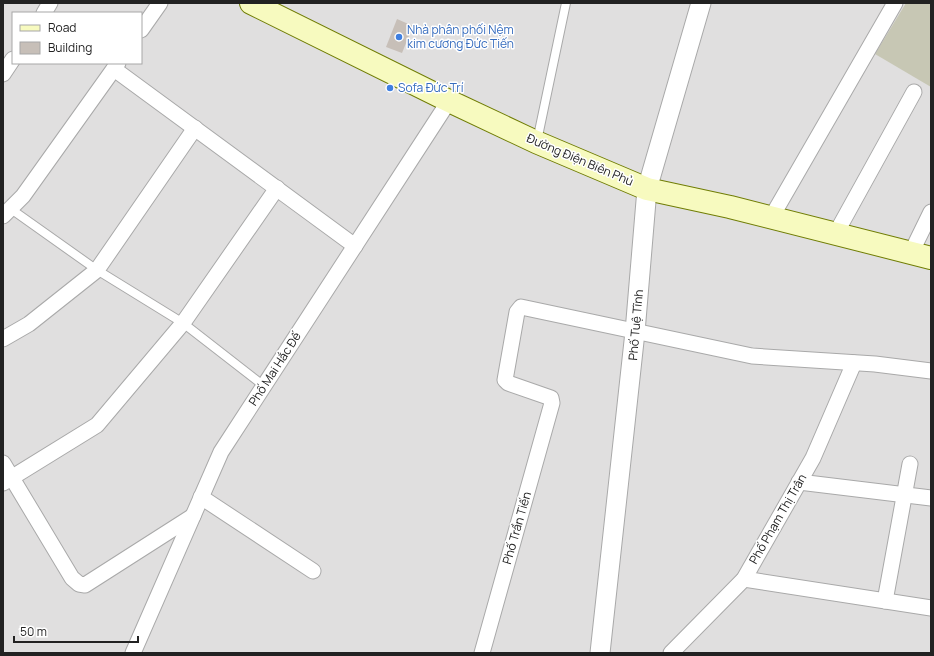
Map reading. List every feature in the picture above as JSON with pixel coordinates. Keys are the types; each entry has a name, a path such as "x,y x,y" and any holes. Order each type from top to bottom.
{"main road":[{"name":"Đường Điện Biên Phủ","path":"251,3 449,101 536,142 648,189 921,256"}],"street":[{"path":"45,12 50,3"},
{"path":"142,29 160,3"},
{"name":"Phố Tuệ Tĩnh","path":"600,653 635,332 648,189 701,3"},
{"path":"771,218 895,3"},
{"path":"3,74 12,60"},
{"path":"7,212 23,196 116,66 195,128 355,246"},
{"path":"835,235 914,92"},
{"name":"Phố Mai Hắc Đế","path":"133,653 221,452 449,101"},
{"path":"3,339 29,324 97,270 195,128"},
{"path":"8,480 96,425 183,323 276,188"},
{"path":"921,256 931,212"},
{"name":"Phố Trần Tiến","path":"482,653 552,403 551,398 508,383 505,380 517,312 522,307 635,332"},
{"path":"635,332 752,356 854,363 931,371"},
{"name":"Phố Phạm Thị Trân","path":"671,653 744,579 813,458 854,363"},
{"path":"3,463 8,480 72,578 79,584 85,585 193,516"},
{"path":"885,601 910,464"},
{"path":"799,482 931,498"},
{"path":"201,497 313,571"},
{"path":"744,579 931,608"}],"lane":[{"path":"536,142 566,3"},
{"path":"7,212 183,323 264,386"}],"shaded area":[{"path":"3,3 931,3 931,653 3,653"},
{"path":"906,3 931,3 931,87 875,54"}],"building":[{"name":"Nhà phân phối Nệm kim cương Đức Tiến","path":"397,19 413,26 402,53 386,47"}],"place":[{"name":"Nhà phân phối Nệm kim cương Đức Tiến","path":"399,37"},
{"name":"Sofa Đức Trí","path":"390,88"}]}
